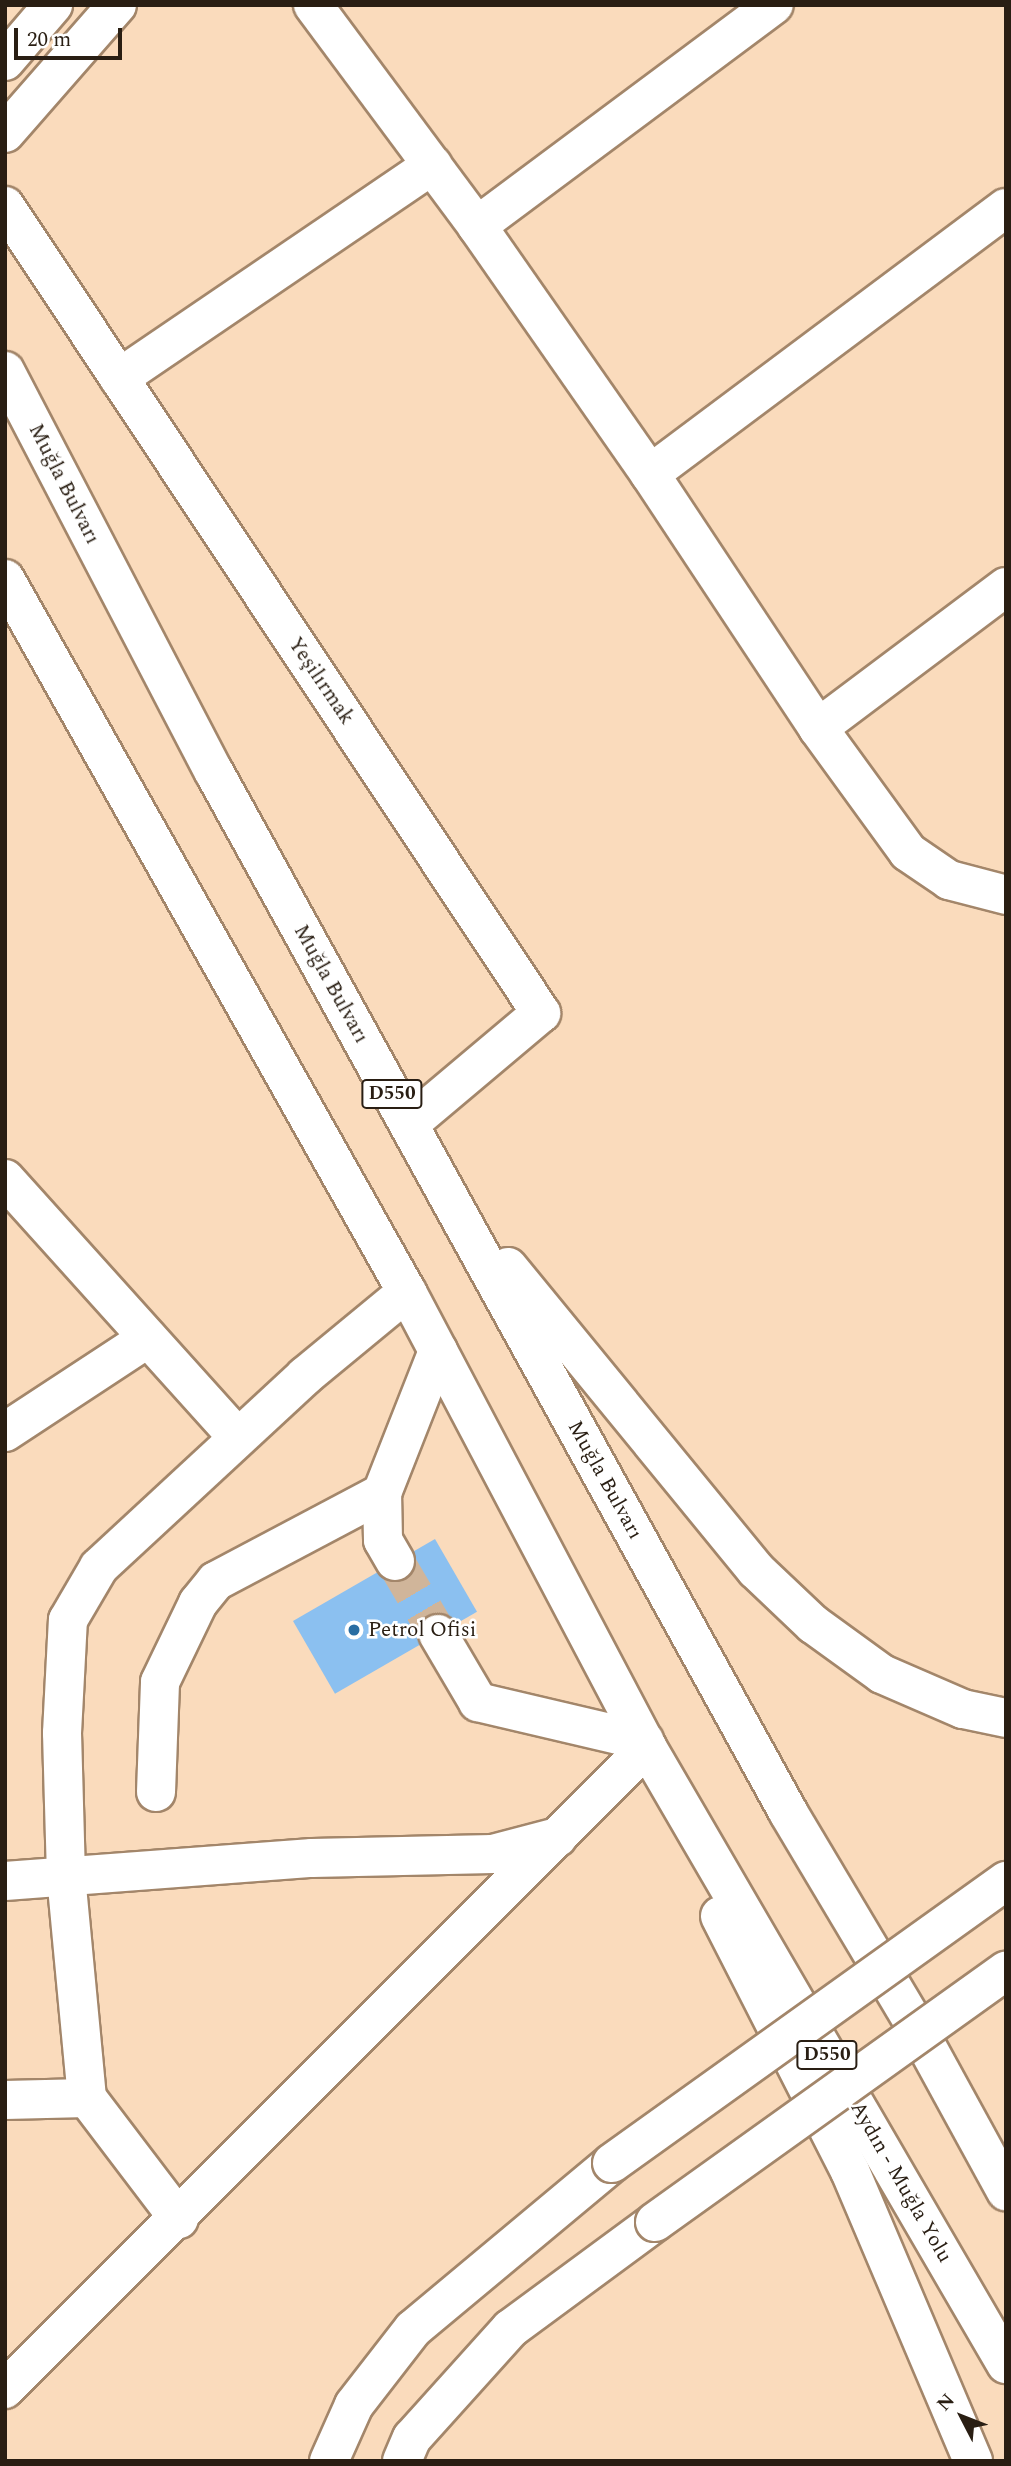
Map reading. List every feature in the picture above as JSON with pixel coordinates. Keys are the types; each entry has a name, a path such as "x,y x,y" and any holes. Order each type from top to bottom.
{"main road":[{"path":"5,61 53,5"},
{"path":"5,133 117,5"},
{"path":"313,5 477,226 650,474 818,728 908,852 949,880 1006,895"},
{"path":"477,226 774,5"},
{"path":"120,378 432,165"},
{"name":"Yeşilırmak","path":"5,206 541,1013 409,1124"},
{"path":"650,474 1006,208"},
{"name":"Muğla Bulvarı","path":"5,371 214,772 788,1812 915,2023 1006,2191"},
{"name":"D550","path":"5,579 407,1292 652,1753"},
{"path":"818,728 1006,587"},
{"path":"5,1179 238,1438"},
{"path":"447,1193 756,1570 813,1624 882,1674 963,1709 1006,1718"},
{"path":"179,2219 87,2098 66,1876 62,1733 68,1620 99,1567 238,1438 407,1292"},
{"path":"5,1432 148,1338"},
{"path":"395,1561 383,1540 382,1493 438,1351"},
{"path":"156,1791 160,1682 198,1603 216,1581 382,1493"},
{"path":"438,1634 478,1702 652,1753"},
{"path":"5,2389 179,2219 558,1837 652,1753"},
{"path":"652,1753 724,1926 850,2171 972,2461"},
{"name":"Aydın - Muğla Yolu","path":"652,1753 1006,2364"},
{"path":"5,1881 313,1858 493,1854 558,1837"},
{"path":"329,2461 354,2405 413,2329 612,2163 1006,1881"},
{"path":"402,2461 412,2438 510,2329 1006,1971"},
{"path":"5,2100 87,2098"}],"building":[{"path":"435,1539 477,1612 335,1694 293,1621"}],"tunnel":[{"path":"395,1561 438,1634"}],"place":[{"name":"Petrol Ofisi","path":"354,1630"}]}
